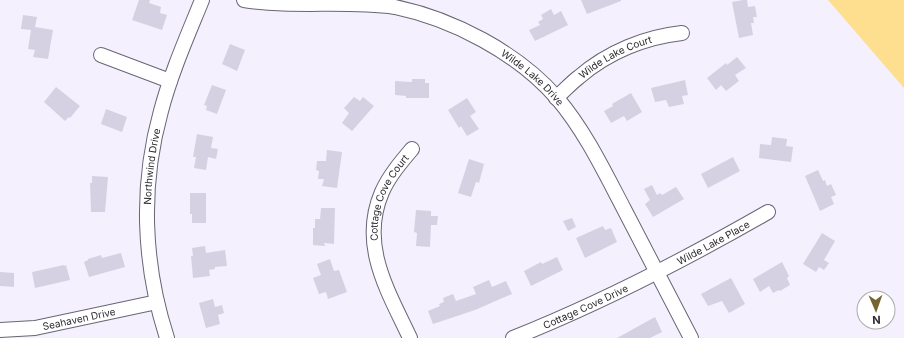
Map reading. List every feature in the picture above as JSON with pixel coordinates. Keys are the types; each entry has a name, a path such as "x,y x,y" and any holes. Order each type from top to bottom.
{"street":[{"name":"Northwind Drive","path":"167,338 157,302 151,270 147,229 147,188 152,146 160,111 170,81 202,0"},
{"name":"Wilde Lake Drive","path":"244,0 276,3 380,2 426,15 472,34 494,46 521,66 556,98 585,138 691,338"},
{"name":"Wilde Lake Court","path":"556,98 579,76 599,62 622,49 662,35 682,33"},
{"path":"101,55 170,81"},
{"name":"Cottage Cove Court","path":"410,338 379,270 374,241 374,226 376,212 382,192 395,170 412,149"},
{"name":"Wilde Lake Place","path":"657,272 768,212"},
{"name":"Cottage Cove Drive","path":"513,338 599,302 657,272"},
{"name":"Seahaven Drive","path":"0,330 35,328 157,302"}],"shaded area":[{"path":"828,0 904,0 904,88"}],"building":[{"path":"139,0 150,0 149,3 161,7 160,13 167,15 162,30 132,20"},
{"path":"581,0 621,0 621,1 587,14"},
{"path":"747,0 748,7 755,6 757,17 753,17 754,23 751,23 753,35 739,38 732,2"},
{"path":"551,9 554,15 561,11 568,25 535,41 529,30 540,25 538,22 543,19 541,15"},
{"path":"23,15 37,17 35,27 53,30 48,59 33,57 35,50 28,49 31,30 21,29"},
{"path":"230,44 245,50 237,71 222,64"},
{"path":"737,57 746,68 735,75 739,81 726,91 721,85 716,90 707,78 726,63 727,65"},
{"path":"412,79 425,79 425,83 429,83 429,98 406,98 406,96 395,95 395,81 412,82"},
{"path":"685,80 688,95 682,96 684,104 669,107 666,100 655,102 651,88"},
{"path":"212,85 226,90 217,114 206,110 207,106 204,105"},
{"path":"56,87 80,106 70,118 69,117 65,121 44,102"},
{"path":"631,93 642,112 627,121 624,116 611,123 604,111 613,106 612,104"},
{"path":"354,97 360,101 363,97 374,106 352,131 342,123 349,113 344,108"},
{"path":"467,98 476,112 470,116 479,129 467,136 461,126 459,128 448,110"},
{"path":"106,109 127,117 122,132 101,124"},
{"path":"197,134 213,137 211,148 218,149 216,159 208,157 206,170 194,168 196,157 193,157"},
{"path":"772,137 787,139 786,146 793,147 791,162 759,158 760,144 771,145"},
{"path":"327,150 342,152 337,188 322,186 324,179 318,179 319,171 316,170 317,161 326,161"},
{"path":"733,157 740,171 708,188 701,174"},
{"path":"469,159 484,164 479,183 476,182 471,197 458,193"},
{"path":"818,170 827,186 831,184 836,195 831,197 834,204 820,211 805,176"},
{"path":"92,176 108,177 105,212 91,212 90,183 92,183"},
{"path":"652,185 657,195 660,193 662,195 676,187 684,199 653,217 645,204 650,200 644,189"},
{"path":"190,193 206,193 206,223 192,223 192,214 190,214"},
{"path":"321,208 335,208 334,244 324,243 325,246 313,245 313,228 315,228 315,219 320,219"},
{"path":"416,210 431,211 431,216 438,216 437,225 431,225 430,247 416,246 417,233 414,232"},
{"path":"572,218 576,227 568,231 563,221"},
{"path":"603,226 605,230 611,228 617,242 585,258 576,238"},
{"path":"822,233 835,241 824,260 829,263 824,270 819,267 816,272 803,264"},
{"path":"205,246 206,253 225,250 227,266 215,267 215,269 209,270 210,276 193,278 191,256 193,256 192,248"},
{"path":"121,253 125,267 89,277 84,262 88,259 101,255 102,258"},
{"path":"557,257 563,270 531,286 524,271 541,262 542,264"},
{"path":"330,259 334,271 339,270 347,292 328,299 326,292 319,294 313,278 321,275 317,264"},
{"path":"782,262 789,276 787,278 790,285 773,293 769,286 760,292 753,279"},
{"path":"66,265 70,280 35,288 32,272"},
{"path":"0,272 14,273 14,287 0,286"},
{"path":"731,278 745,304 729,313 722,301 708,306 701,294"},
{"path":"489,280 492,287 506,281 512,294 475,310 433,324 428,311 440,306 439,304 444,302 443,298 453,294 456,301 476,294 473,287"},
{"path":"213,299 215,307 222,305 224,313 218,315 220,324 206,328 199,303"},
{"path":"655,317 662,332 650,338 617,338"}]}
